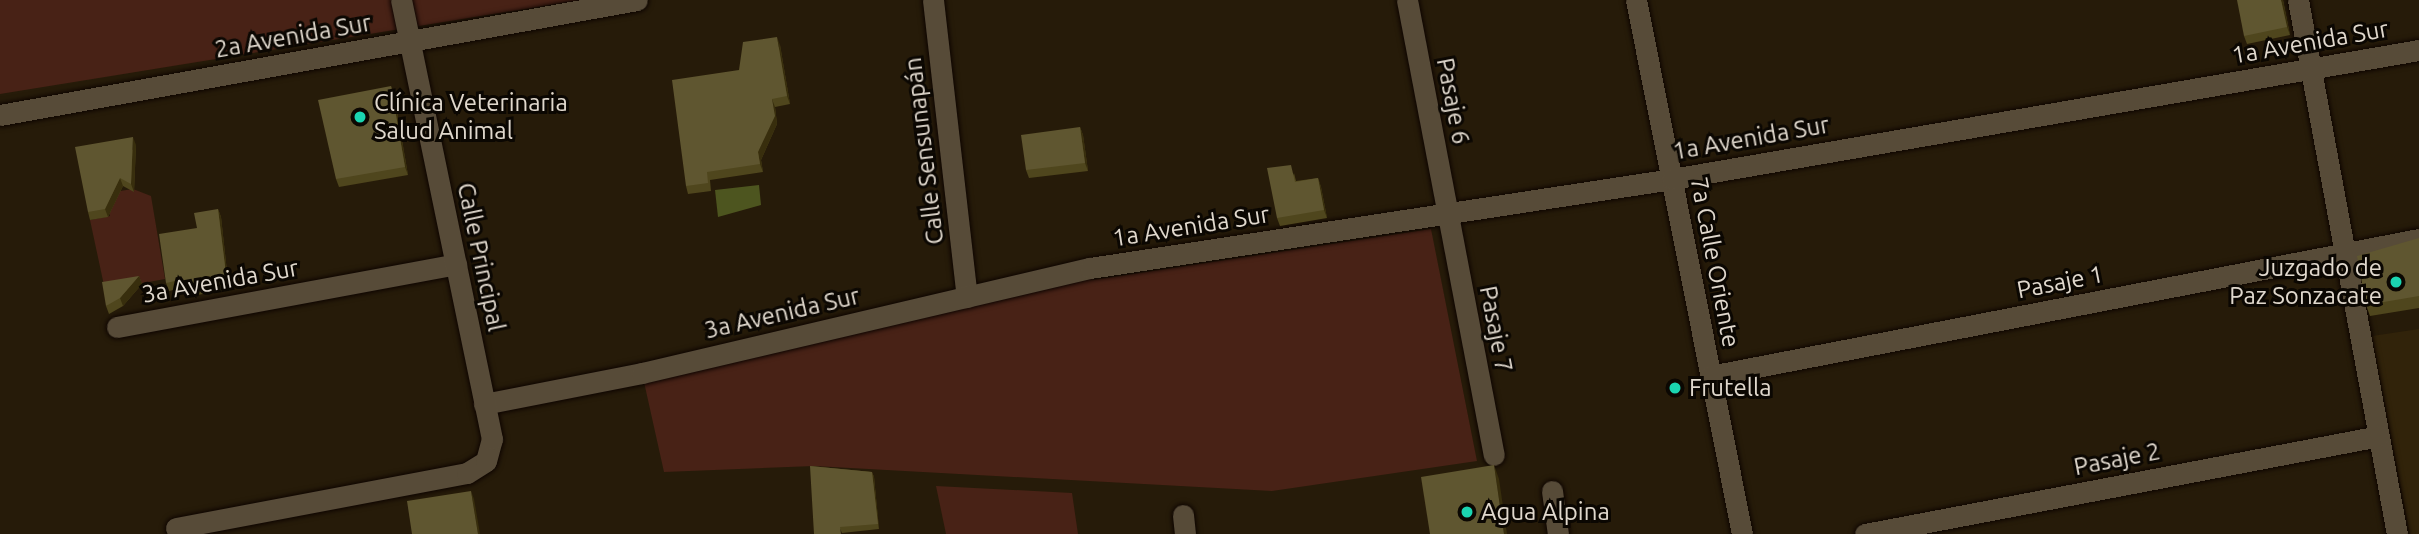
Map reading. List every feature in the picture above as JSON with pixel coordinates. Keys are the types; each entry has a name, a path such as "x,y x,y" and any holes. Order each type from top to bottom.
{"street":[{"name":"Calle Principal","path":"176,528 467,473 486,461 492,439 401,0"},
{"name":"2a Avenida Sur","path":"0,115 637,0"},
{"name":"Calle Sensunapán","path":"933,0 967,297"},
{"name":"Pasaje 6","path":"1407,0 1447,213"},
{"name":"7a Calle Oriente","path":"1636,0 1742,534"},
{"path":"2298,0 2397,534"},
{"name":"1a Avenida Sur","path":"1090,268 1672,179 2419,50"},
{"name":"Pasaje 7","path":"1447,213 1494,455"},
{"name":"Pasaje 1","path":"1710,376 2419,239"},
{"name":"3a Avenida Sur","path":"117,327 456,264"},
{"name":"3a Avenida Sur","path":"484,404 1090,268"},
{"name":"Pasaje 2","path":"1865,534 2379,436"},
{"path":"1552,491 1558,534"}],"shaded area":[{"path":"0,0 580,0 0,94"},
{"path":"759,185 761,205 718,217 715,190"},
{"path":"133,189 151,196 165,279 105,290 90,220 110,216 108,204 120,191"},
{"path":"1431,229 1477,461 1272,491 814,466 664,472 642,373 1090,268 1093,280"},
{"path":"2419,329 2419,534 2410,534 2372,336"},
{"path":"936,486 1072,493 1078,534 946,534"}],"building":[{"path":"2237,0 2281,0 2287,27 2244,36"},
{"path":"777,37 787,96 772,99 775,116 758,152 760,164 707,172 708,183 686,186 672,80 739,70 743,42"},
{"path":"391,86 405,167 336,179 318,100"},
{"path":"1080,127 1085,163 1026,170 1021,135"},
{"path":"133,137 131,184 120,178 105,209 88,212 75,147"},
{"path":"1291,165 1295,182 1318,178 1324,210 1277,218 1267,168"},
{"path":"218,209 227,282 187,288 175,281 166,283 159,234 197,228 194,213"},
{"path":"2419,238 2419,296 2366,305 2357,256"},
{"path":"139,276 120,298 106,306 102,282"},
{"name":"Agua Alpina","path":"1494,465 1504,534 1430,534 1421,477"},
{"path":"810,466 872,472 878,524 840,527 841,534 814,534"},
{"path":"471,491 478,534 412,534 407,501"}],"place":[{"name":"Clínica Veterinaria Salud Animal","path":"360,117"},
{"name":"Juzgado de Paz Sonzacate","path":"2396,282"},
{"name":"Frutella","path":"1675,388"},
{"name":"Agua Alpina","path":"1467,512"}]}
